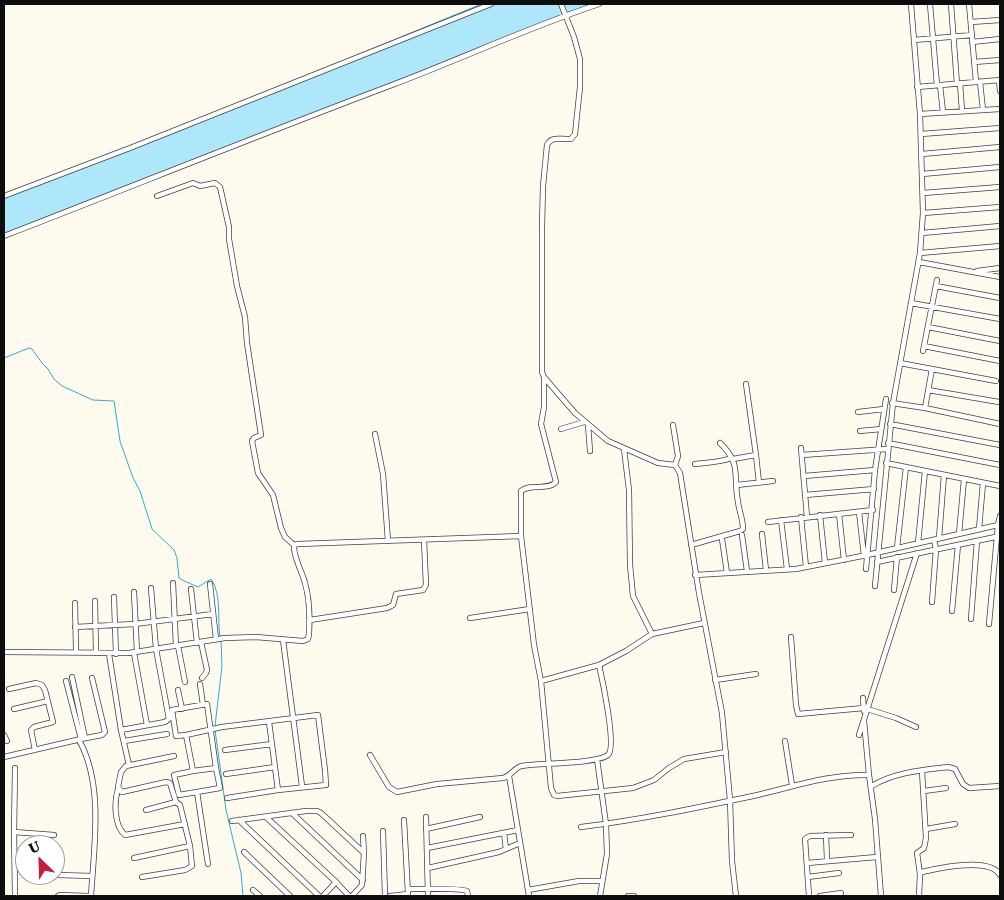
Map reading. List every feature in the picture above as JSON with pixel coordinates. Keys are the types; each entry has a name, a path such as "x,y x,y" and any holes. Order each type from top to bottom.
{"street":[{"path":"4,196 492,4"},
{"path":"561,4 578,51 580,94 575,134 571,139 553,138 547,145 543,186 541,345 544,407 541,424 556,482 551,486 525,488 520,491 521,536 534,645 541,681 551,788 554,795 557,796 640,786 654,780 684,759 726,752"},
{"path":"4,236 171,172 566,15 600,4"},
{"path":"875,586 890,424 919,262 922,233 922,154 911,4"},
{"path":"930,4 943,112"},
{"path":"951,4 962,111"},
{"path":"969,4 974,62 983,110"},
{"path":"971,22 1000,20"},
{"path":"914,40 972,35"},
{"path":"972,42 1000,39"},
{"path":"974,62 1000,60"},
{"path":"918,87 1000,80 1000,91"},
{"path":"920,114 1000,109"},
{"path":"921,134 1000,128"},
{"path":"922,154 1000,148"},
{"path":"922,174 1000,167"},
{"path":"4,652 116,654 219,639 256,637 303,641 308,639 310,620 308,595 294,546 285,537 273,495 258,473 252,441 261,435 246,335 245,316 228,239 229,227 220,187 215,183 200,186 193,184 159,197 156,196"},
{"path":"923,193 1000,187"},
{"path":"923,213 1000,207"},
{"path":"922,233 1000,226"},
{"path":"920,253 1000,246"},
{"path":"919,262 1000,277"},
{"path":"974,272 1000,268"},
{"path":"937,280 924,349 1000,361"},
{"path":"936,286 1000,298"},
{"path":"911,303 1000,320"},
{"path":"928,327 1000,341"},
{"path":"900,363 996,381"},
{"path":"925,408 932,369"},
{"path":"544,377 586,423 608,441 658,463 675,465"},
{"path":"746,384 759,483"},
{"path":"928,390 999,402"},
{"path":"866,569 866,556 873,510 877,450 886,401 1000,424"},
{"path":"858,412 884,409"},
{"path":"561,429 586,423"},
{"path":"586,423 590,452"},
{"path":"890,424 1000,445"},
{"path":"673,425 678,456 675,465"},
{"path":"860,431 881,429"},
{"path":"374,434 384,481 388,541"},
{"path":"690,544 742,529 737,500 736,472 732,458 720,443"},
{"path":"888,443 1000,465"},
{"path":"624,448 629,490 630,565 633,596 652,634"},
{"path":"801,448 807,516"},
{"path":"802,456 887,449"},
{"path":"695,464 721,462 756,454"},
{"path":"886,463 1000,486"},
{"path":"675,465 680,473 682,482 695,575 722,713 736,896"},
{"path":"897,548 906,467"},
{"path":"804,476 875,470"},
{"path":"918,543 925,471"},
{"path":"932,602 936,539 944,475"},
{"path":"958,534 964,479"},
{"path":"737,485 773,481"},
{"path":"979,529 983,483"},
{"path":"805,495 874,489"},
{"path":"768,522 807,516 873,510"},
{"path":"859,512 866,556"},
{"path":"839,514 844,560"},
{"path":"820,515 825,563"},
{"path":"990,624 1000,516"},
{"path":"801,518 806,567"},
{"path":"781,520 787,569"},
{"path":"695,575 806,567 866,556 998,525"},
{"path":"762,534 766,570"},
{"path":"742,535 747,571"},
{"path":"294,546 298,544 521,536"},
{"path":"877,562 999,536"},
{"path":"722,539 727,573"},
{"path":"310,620 387,608 393,605 396,594 423,590 426,585 424,540"},
{"path":"971,619 977,541"},
{"path":"952,611 958,545"},
{"path":"858,735 917,553"},
{"path":"894,590 898,557"},
{"path":"173,583 177,646 185,682"},
{"path":"210,584 213,614 219,639"},
{"path":"121,730 165,722 169,719 156,649 151,588"},
{"path":"191,589 198,643 207,670 202,678"},
{"path":"134,592 136,652 147,725"},
{"path":"114,597 116,654"},
{"path":"95,601 96,654"},
{"path":"75,603 76,650"},
{"path":"470,618 530,609"},
{"path":"75,627 115,626 213,614"},
{"path":"541,681 599,665 626,651 652,634 704,623"},
{"path":"791,637 798,714 864,708 916,726"},
{"path":"283,640 302,786"},
{"path":"109,654 121,730 129,765"},
{"path":"370,755 389,787 396,792 437,784 492,780 509,776 514,769 521,766 597,759 607,756 611,750 607,702 599,665"},
{"path":"715,680 756,674"},
{"path":"72,677 82,739"},
{"path":"4,757 102,735 105,732 92,678"},
{"path":"58,896 90,896 92,876 95,790 89,759 66,681"},
{"path":"9,689 40,684 45,690 53,722 34,727 31,730 35,750"},
{"path":"200,684 203,705"},
{"path":"178,690 182,709"},
{"path":"863,698 881,896"},
{"path":"14,709 48,701"},
{"path":"216,768 174,775 179,795 220,788 216,768 213,728 207,704 172,710 176,736 213,728 269,722 312,714 318,715 326,770 326,785 302,786 227,798"},
{"path":"269,722 278,790"},
{"path":"124,741 167,734"},
{"path":"4,735 7,741"},
{"path":"186,735 193,771"},
{"path":"786,741 792,785"},
{"path":"225,750 272,744"},
{"path":"174,756 129,765 122,769 115,798 116,810 120,829 125,835 184,824"},
{"path":"597,759 606,824 607,854 600,896"},
{"path":"226,774 275,767"},
{"path":"15,768 15,896"},
{"path":"872,786 880,781 953,768 966,787 973,789 999,786"},
{"path":"920,896 920,874 917,853 925,846 926,829 922,772"},
{"path":"581,827 606,824 730,800 840,776 869,775"},
{"path":"509,776 529,896"},
{"path":"118,789 122,792 166,782 170,783 176,802 181,807 190,846 192,866 190,869 142,877"},
{"path":"924,791 946,788"},
{"path":"197,792 208,864"},
{"path":"146,810 176,802"},
{"path":"232,821 317,811 364,854"},
{"path":"292,813 363,880"},
{"path":"266,817 351,896 362,884 363,880 364,836"},
{"path":"426,817 428,896"},
{"path":"426,829 480,817"},
{"path":"240,820 319,896"},
{"path":"404,820 408,893"},
{"path":"926,829 955,824"},
{"path":"427,848 518,830"},
{"path":"384,831 385,896"},
{"path":"14,832 54,835"},
{"path":"504,833 506,849"},
{"path":"826,835 827,860"},
{"path":"809,896 806,839 810,836 851,835"},
{"path":"428,868 499,852 520,843"},
{"path":"134,858 190,846"},
{"path":"244,852 290,896"},
{"path":"807,863 877,857"},
{"path":"920,874 942,868 968,865 993,868 1000,875"},
{"path":"808,877 838,873"},
{"path":"65,875 92,876"},
{"path":"528,890 579,881 602,881"},
{"path":"323,896 336,882"},
{"path":"390,896 428,890 463,889 467,891 468,896"},
{"path":"253,890 260,896"},
{"path":"448,890 449,896"},
{"path":"820,896 841,893"},
{"path":"628,896 634,896"}],"water":[{"path":"482,4 597,4 4,236 4,197 130,148"}],"waterway":[{"path":"4,358 29,348 32,349 54,379 62,386 93,400 114,401 120,441 133,478 140,491 152,529 174,550 177,558 179,578 198,587 211,579 217,592 220,637"},
{"path":"215,726 222,666 221,641"},
{"path":"215,730 226,810 241,873 243,896"}]}
